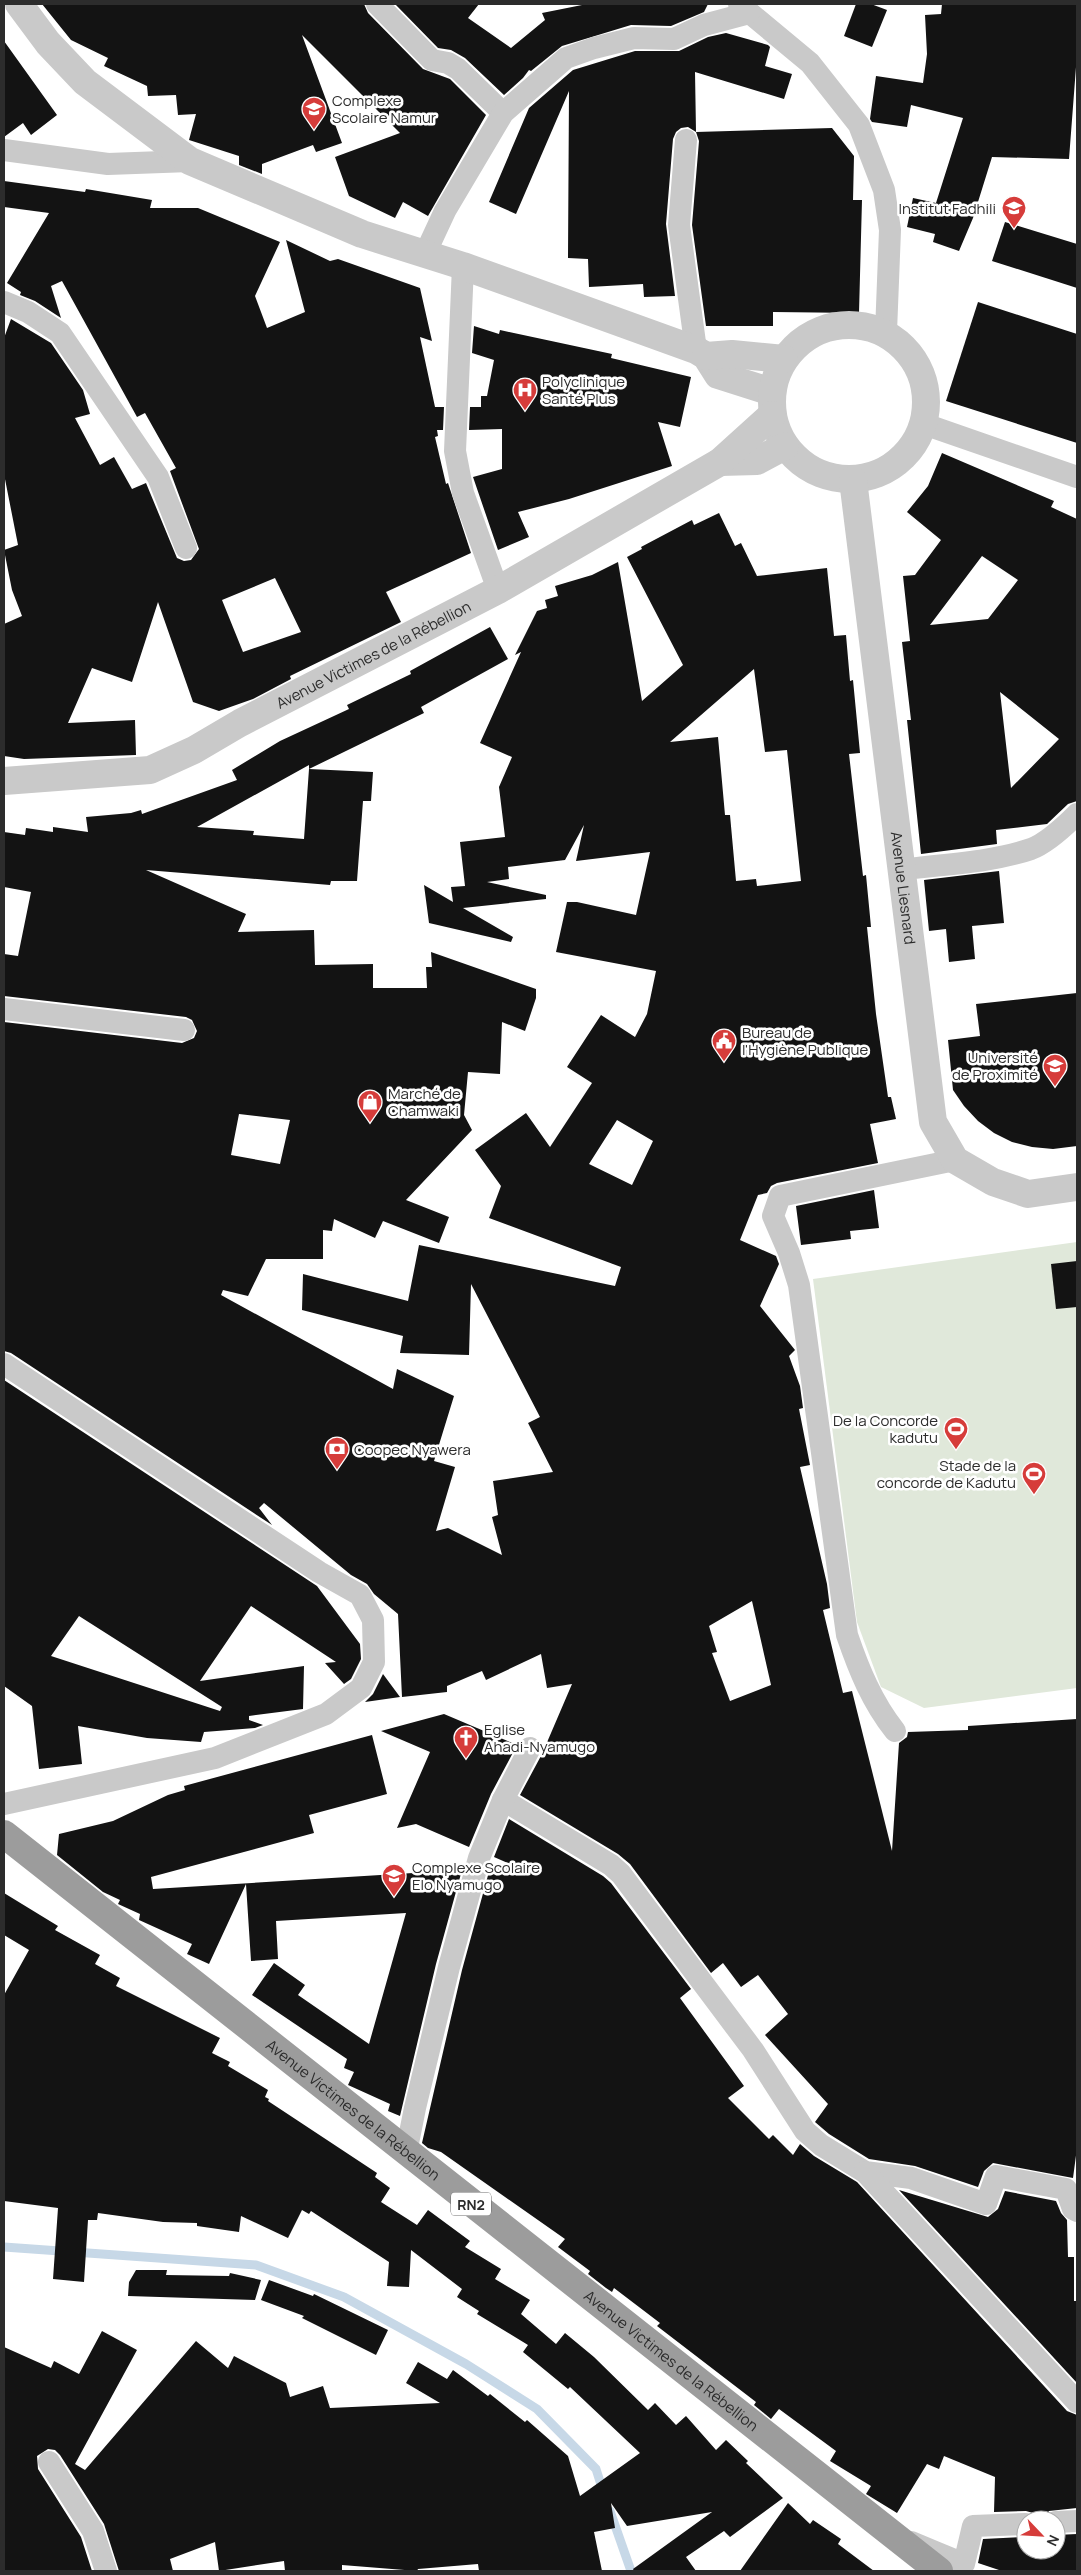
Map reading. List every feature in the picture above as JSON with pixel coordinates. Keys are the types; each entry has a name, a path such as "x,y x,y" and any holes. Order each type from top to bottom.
{"highway":[{"name":"Avenue Victimes de la Rébellion","path":"4,1834 406,2153 939,2571"}],"street":[{"path":"19,4 48,43 85,82 190,161 362,234 463,266 701,353 784,359"},
{"path":"377,4 403,33 432,60 448,63 458,69 503,113"},
{"path":"425,254 445,211 503,113 566,58 594,48 634,38 674,39 744,9 810,63 859,125 884,190 890,230 886,332"},
{"path":"686,140 679,225 701,353 718,375 772,403"},
{"path":"4,150 108,164 190,161"},
{"path":"463,266 455,451 463,493 498,590"},
{"path":"4,302 28,312 60,333 158,477 186,548"},
{"path":"858,324 886,332 907,348 922,371 928,398 924,424 909,452 884,472 853,480 827,477 804,465 785,446 772,403 776,375 784,359 804,338 830,326 858,324"},
{"name":"Avenue Victimes de la Rébellion","path":"4,781 150,770 194,750 240,723 498,590 720,462 772,403"},
{"path":"924,424 1077,477"},
{"path":"720,462 757,461 785,446"},
{"name":"Avenue Liesnard","path":"853,480 900,870 933,1122 956,1160 993,1182 1028,1194 1077,1187"},
{"path":"900,870 997,857 1032,848 1066,825 1077,814"},
{"path":"4,1009 184,1030"},
{"path":"895,1731 879,1710 859,1670 847,1635 799,1285 789,1253 773,1216 780,1196 956,1160"},
{"path":"4,1364 320,1572 360,1595 373,1620 374,1662 361,1688 326,1714 215,1758 4,1804"},
{"path":"406,2153 414,2108 465,1905 479,1858 503,1800 530,1748"},
{"path":"503,1800 611,1865 621,1874 753,2050 805,2131 821,2145 865,2172 1077,2402"},
{"path":"865,2172 911,2178 986,2204 996,2176 1066,2189 1073,2209 1077,2211"},
{"path":"50,2462 93,2531 106,2571"},
{"path":"892,2534 964,2564 973,2526 1016,2524"}],"shaded area":[{"name":"De la Concorde kadutu","path":"1077,1242 1077,1688 924,1708 881,1687 857,1622 813,1279"}],"building":[{"path":"42,4 364,4 368,13 423,69 450,79 486,115 428,216 403,202 395,218 349,196 335,157 400,133 302,35 342,143 316,152 313,145 262,164 262,174 239,165 239,156 189,140 196,114 178,115 176,95 148,96 147,86 104,66 108,58 71,40"},
{"path":"395,4 479,4 468,18 511,48 545,20 542,13 587,4 708,4 704,12 671,26 631,25 562,46 531,71 529,70 504,95 465,58 451,50 438,48"},
{"path":"856,4 871,4 887,10 872,47 844,36"},
{"path":"942,4 1077,4 1077,54 1069,159 992,157 973,218 959,251 933,242 935,234 907,227 913,198 936,203 963,118 911,105 907,127 872,122 870,119 876,76 923,83 927,54 925,15 941,14"},
{"path":"726,33 768,45 770,47 765,66 792,74 784,99 695,72 696,132 688,127 681,128 676,132 673,139 666,224 675,296 644,297 643,284 589,287 588,259 568,258 569,91 516,214 489,202 529,108 573,70 635,51 679,51 708,37"},
{"path":"4,41 57,115 31,135 23,123 4,137"},
{"path":"832,128 854,156 853,200 862,200 859,313 773,312 773,326 706,326 692,225 699,141 696,132"},
{"path":"4,181 85,192 86,189 152,200 150,208 198,208 280,242 255,296 267,328 305,312 286,240 330,261 338,259 420,288 432,341 420,337 435,407 444,407 443,430 437,430 438,436 435,437 446,484 448,483 471,553 386,592 401,622 290,676 291,679 253,699 219,711 193,702 158,602 132,682 92,668 68,723 135,720 136,755 24,759 4,756 4,624 22,616 12,590 4,550 18,545 4,474 4,338 11,319 51,343 83,390 90,414 75,418 100,465 114,457 132,489 146,483 177,558 184,561 191,560 199,549 170,471 176,468 145,413 137,417 62,281 51,286 61,318 35,301 20,295 21,292 7,283 49,213 4,207","holes":["275,578 301,632 243,652 222,600"]},
{"path":"1005,222 1077,244 1077,288 992,261"},
{"path":"978,302 1077,334 1077,443 946,401"},
{"path":"474,326 499,334 500,330 612,354 611,358 691,377 680,427 658,422 672,466 569,499 518,512 529,537 498,550 473,477 502,469 502,429 469,430 470,407 481,407 481,396 487,396 494,360 472,353"},
{"path":"942,453 1054,501 1051,507 1077,519 1077,801 1068,804 1047,824 996,830 997,844 921,854 907,720 911,720 902,642 910,641 903,576 915,575 941,540 907,512 928,486","holes":["982,556 1018,580 988,619 930,625","1000,692 1059,739 1011,788"]},
{"path":"719,513 735,546 741,543 757,576 827,568 834,636 846,635 850,681 853,680 860,753 849,754 863,876 866,875 871,927 867,927 876,1014 888,1097 891,1097 896,1119 870,1124 878,1163 777,1183 771,1186 767,1193 758,1195 740,1240 776,1256 779,1264 760,1306 795,1350 789,1356 800,1386 803,1408 799,1409 810,1465 800,1467 827,1584 830,1608 823,1610 843,1693 852,1691 892,1851 899,1743 907,1737 908,1732 968,1730 968,1726 1077,1719 1077,2148 1073,2178 993,2163 984,2171 978,2187 915,2166 869,2159 829,2134 815,2122 828,2104 765,2035 788,2014 758,1975 741,1987 723,1963 711,1973 630,1864 618,1854 520,1795 542,1754 572,1684 547,1688 541,1654 486,1680 482,1671 447,1686 447,1692 402,1697 398,1614 374,1594 367,1584 351,1575 264,1503 259,1508 272,1525 11,1353 4,1351 4,1022 182,1043 194,1038 197,1031 192,1020 186,1017 4,996 4,954 18,956 31,892 4,887 4,832 25,835 26,828 53,832 53,827 88,832 86,817 131,813 141,810 142,814 237,780 232,770 280,741 349,709 347,705 411,674 410,671 490,627 508,659 421,707 424,713 309,769 373,772 371,801 363,801 357,881 331,881 330,885 146,870 246,914 238,932 314,930 315,965 373,964 373,988 427,988 426,967 432,967 431,952 536,989 536,998 525,1031 502,1022 500,1074 468,1072 464,1115 472,1130 406,1200 449,1217 439,1243 383,1221 375,1238 334,1219 332,1231 323,1230 323,1259 266,1259 248,1296 223,1290 221,1295 393,1389 397,1369 454,1396 434,1461 455,1467 436,1531 448,1528 502,1555 492,1517 498,1515 493,1481 553,1472 528,1423 540,1417 471,1284 469,1355 400,1353 403,1336 302,1310 303,1274 408,1301 419,1245 615,1286 621,1267 489,1218 501,1186 475,1150 526,1113 550,1147 592,1083 567,1067 601,1015 635,1037 647,1014 656,971 556,952 567,902 577,902 636,915 650,852 576,861 584,825 565,860 508,867 509,879 487,882 546,895 546,899 463,908 513,937 511,942 429,923 424,885 453,902 451,887 465,886 460,842 505,837 499,787 512,757 480,743 521,652 515,655 537,611 547,608 545,600 558,596 555,586 592,575 618,562 642,701 683,665 627,557 642,549 641,547 692,520 694,525","holes":["754,669 765,752 787,750 801,881 757,886 756,879 736,881 730,815 725,815 718,737 670,742","309,765 304,839 253,835 254,831 197,827","239,1114 290,1120 280,1164 231,1155","617,1120 653,1141 632,1185 589,1164","752,1601 771,1685 730,1701 712,1653 717,1652 709,1626"]},
{"path":"999,871 1004,923 972,926 975,959 949,962 946,929 929,931 924,880"},
{"path":"1077,993 1077,1146 1053,1149 1032,1147 1012,1142 994,1133 978,1121 953,1090 948,1040 980,1036 976,1004"},
{"path":"874,1190 879,1228 850,1231 851,1239 801,1245 796,1206"},
{"path":"1077,1261 1077,1307 1056,1309 1051,1264"},
{"path":"4,1380 317,1586 360,1644 361,1659 351,1679 344,1684 325,1663 336,1662 251,1606 200,1681 304,1666 303,1709 249,1716 249,1720 263,1725 255,1728 204,1732 201,1742 147,1738 78,1726 82,1764 39,1769 32,1706 4,1686","holes":["79,1616 222,1707 220,1711 51,1656"]},
{"path":"383,1674 400,1697 365,1702 373,1694"},
{"path":"444,1714 517,1745 491,1794 469,1847 416,1824 397,1828 430,1752 381,1731"},
{"path":"372,1735 387,1794 309,1815 314,1833 151,1877 153,1889 462,1870 436,1964 400,2116 388,2111 390,2104 348,2085 354,2072 344,2068 347,2059 252,1995 274,1963 305,1985 298,1995 369,2044 406,1913 276,1921 278,1959 251,1961 246,1884 209,1964 187,1954 192,1944 139,1920 140,1914 118,1904 120,1900 103,1892 57,1855 59,1834 113,1821 168,1795 185,1790 184,1786"},
{"path":"509,1819 603,1876 611,1883 691,1989 680,1998 744,2086 728,2098 769,2139 773,2135 793,2155 800,2144 814,2156 857,2182 1067,2411 1077,2415 1077,2508 994,2512 995,2477 944,2456 939,2469 927,2464 897,2513 866,2494 871,2486 830,2461 836,2451 779,2409 771,2419 754,2405 756,2402 657,2326 660,2323 614,2288 612,2292 588,2274 590,2271 558,2247 565,2239 441,2152 428,2148 422,2143 462,1970 490,1868 517,1867 494,1857"},
{"path":"4,1893 58,1926 55,1930 100,1955 95,1964 120,1978 116,1986 220,2038 212,2053 230,2062 228,2066 268,2090 265,2097 269,2099 268,2101 377,2173 375,2177 390,2188 381,2202 417,2225 428,2210 470,2241 465,2247 501,2269 495,2279 530,2300 521,2314 556,2344 565,2333 594,2357 648,2410 655,2403 676,2425 686,2416 716,2450 726,2440 748,2461 746,2463 783,2498 730,2537 724,2531 686,2557 696,2571 634,2571 633,2569 712,2512 627,2526 611,2503 615,2528 594,2532 602,2571 479,2571 478,2564 418,2569 417,2571 342,2565 342,2571 285,2571 284,2561 219,2571 215,2542 170,2559 173,2571 119,2571 104,2524 60,2455 55,2450 48,2449 37,2456 38,2469 81,2537 92,2571 4,2571 4,2347 51,2368 54,2361 79,2374 102,2331 137,2350 75,2464 85,2470 196,2341 228,2368 234,2356 286,2383 290,2397 323,2386 330,2408 440,2403 406,2383 418,2362 447,2379 453,2370 488,2396 490,2394 525,2422 527,2420 568,2456 580,2496 640,2453 570,2387 568,2389 523,2352 528,2345 477,2314 479,2311 457,2297 462,2289 411,2250 409,2287 387,2286 389,2262 311,2211 309,2214 302,2210 288,2238 241,2216 239,2232 197,2226 197,2223 163,2222 98,2213 97,2220 88,2220 84,2282 53,2279 58,2208 4,2201 4,1995 29,1950 4,1935"},
{"path":"899,2190 988,2217 998,2209 1005,2191 1056,2201 1061,2213 1067,2220 1068,2257 1074,2257 1074,2301 1077,2301 1077,2383"},
{"path":"136,2270 167,2270 166,2275 229,2276 230,2273 261,2280 255,2300 128,2296 129,2282"},
{"path":"269,2280 313,2296 314,2294 388,2330 376,2355 302,2318 304,2316 261,2300"},
{"path":"788,2503 810,2524 813,2520 841,2539 838,2544 874,2571 740,2571"},
{"path":"1077,2534 1077,2571 1002,2571 978,2563 983,2539 1016,2537 1016,2560 1066,2560 1066,2535"}],"waterway":[{"path":"4,2247 256,2265 344,2297 466,2364 537,2409 596,2469 603,2491"},
{"path":"610,2511 631,2571"}],"place":[{"name":"Complexe Scolaire Namur","path":"314,130"},
{"name":"Institut Fadhili","path":"1014,229"},
{"name":"Polyclinique Santé Plus","path":"525,411"},
{"name":"Bureau de l'Hygiène Publique","path":"724,1062"},
{"name":"Université de Proximité","path":"1055,1087"},
{"name":"Marché de Chamwaki","path":"370,1123"},
{"name":"De la Concorde kadutu","path":"956,1450"},
{"name":"Coopec Nyawera","path":"337,1470"},
{"name":"Stade de la concorde de Kadutu","path":"1034,1495"},
{"name":"Eglise Ahadi-Nyamugo","path":"466,1759"},
{"name":"Complexe Scolaire Elo Nyamugo","path":"394,1897"}]}
